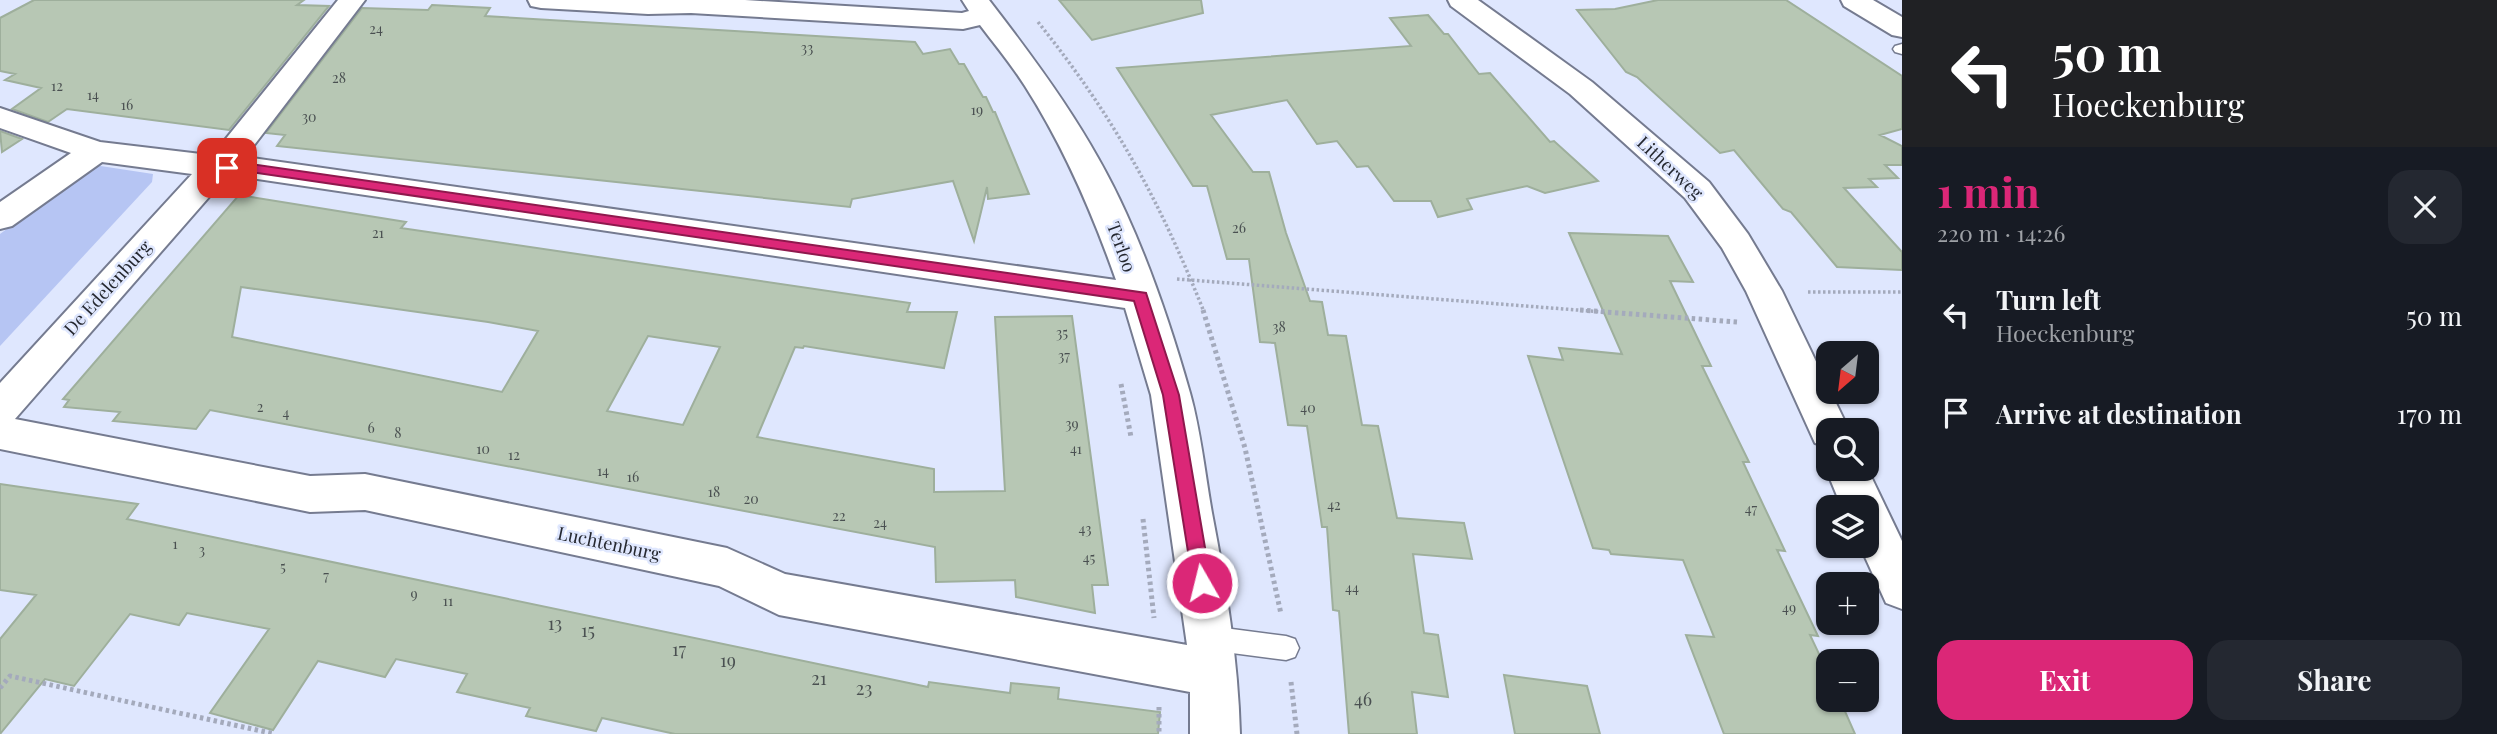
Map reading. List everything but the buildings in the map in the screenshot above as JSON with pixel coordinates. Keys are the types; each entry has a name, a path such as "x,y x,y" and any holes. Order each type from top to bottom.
{"street":[{"name":"De Edelenburg","path":"0,409 231,153 352,0"},
{"path":"541,0 648,6 691,5 963,20 982,4"},
{"name":"Litherweg","path":"1461,0 1581,88 1697,190 1735,242 1764,291 1823,418"},
{"path":"1854,0 1902,29"},
{"name":"Terloo","path":"982,4 1038,83 1080,155 1109,213 1171,395 1212,655 1215,734"},
{"path":"0,117 96,151 205,165 237,166 1136,286"},
{"path":"0,218 96,151"},
{"name":"Luchtenburg","path":"0,433 310,494 365,492 727,568 779,594 1158,663 1212,655"},
{"path":"1879,539 1902,588"}],"lane":[{"path":"1212,655 1286,648"}],"path":[{"path":"1136,286 1779,325"},
{"path":"1764,291 1902,292"},
{"path":"1119,372 1133,447"},
{"path":"1142,513 1158,663 1160,734"},
{"path":"0,688 10,676 275,734"}],"shaded area":[{"path":"94,165 153,174 152,182 0,346 0,234"}],"route":[{"path":"227,168 237,166 1140,297 1171,395 1202,583"}]}
